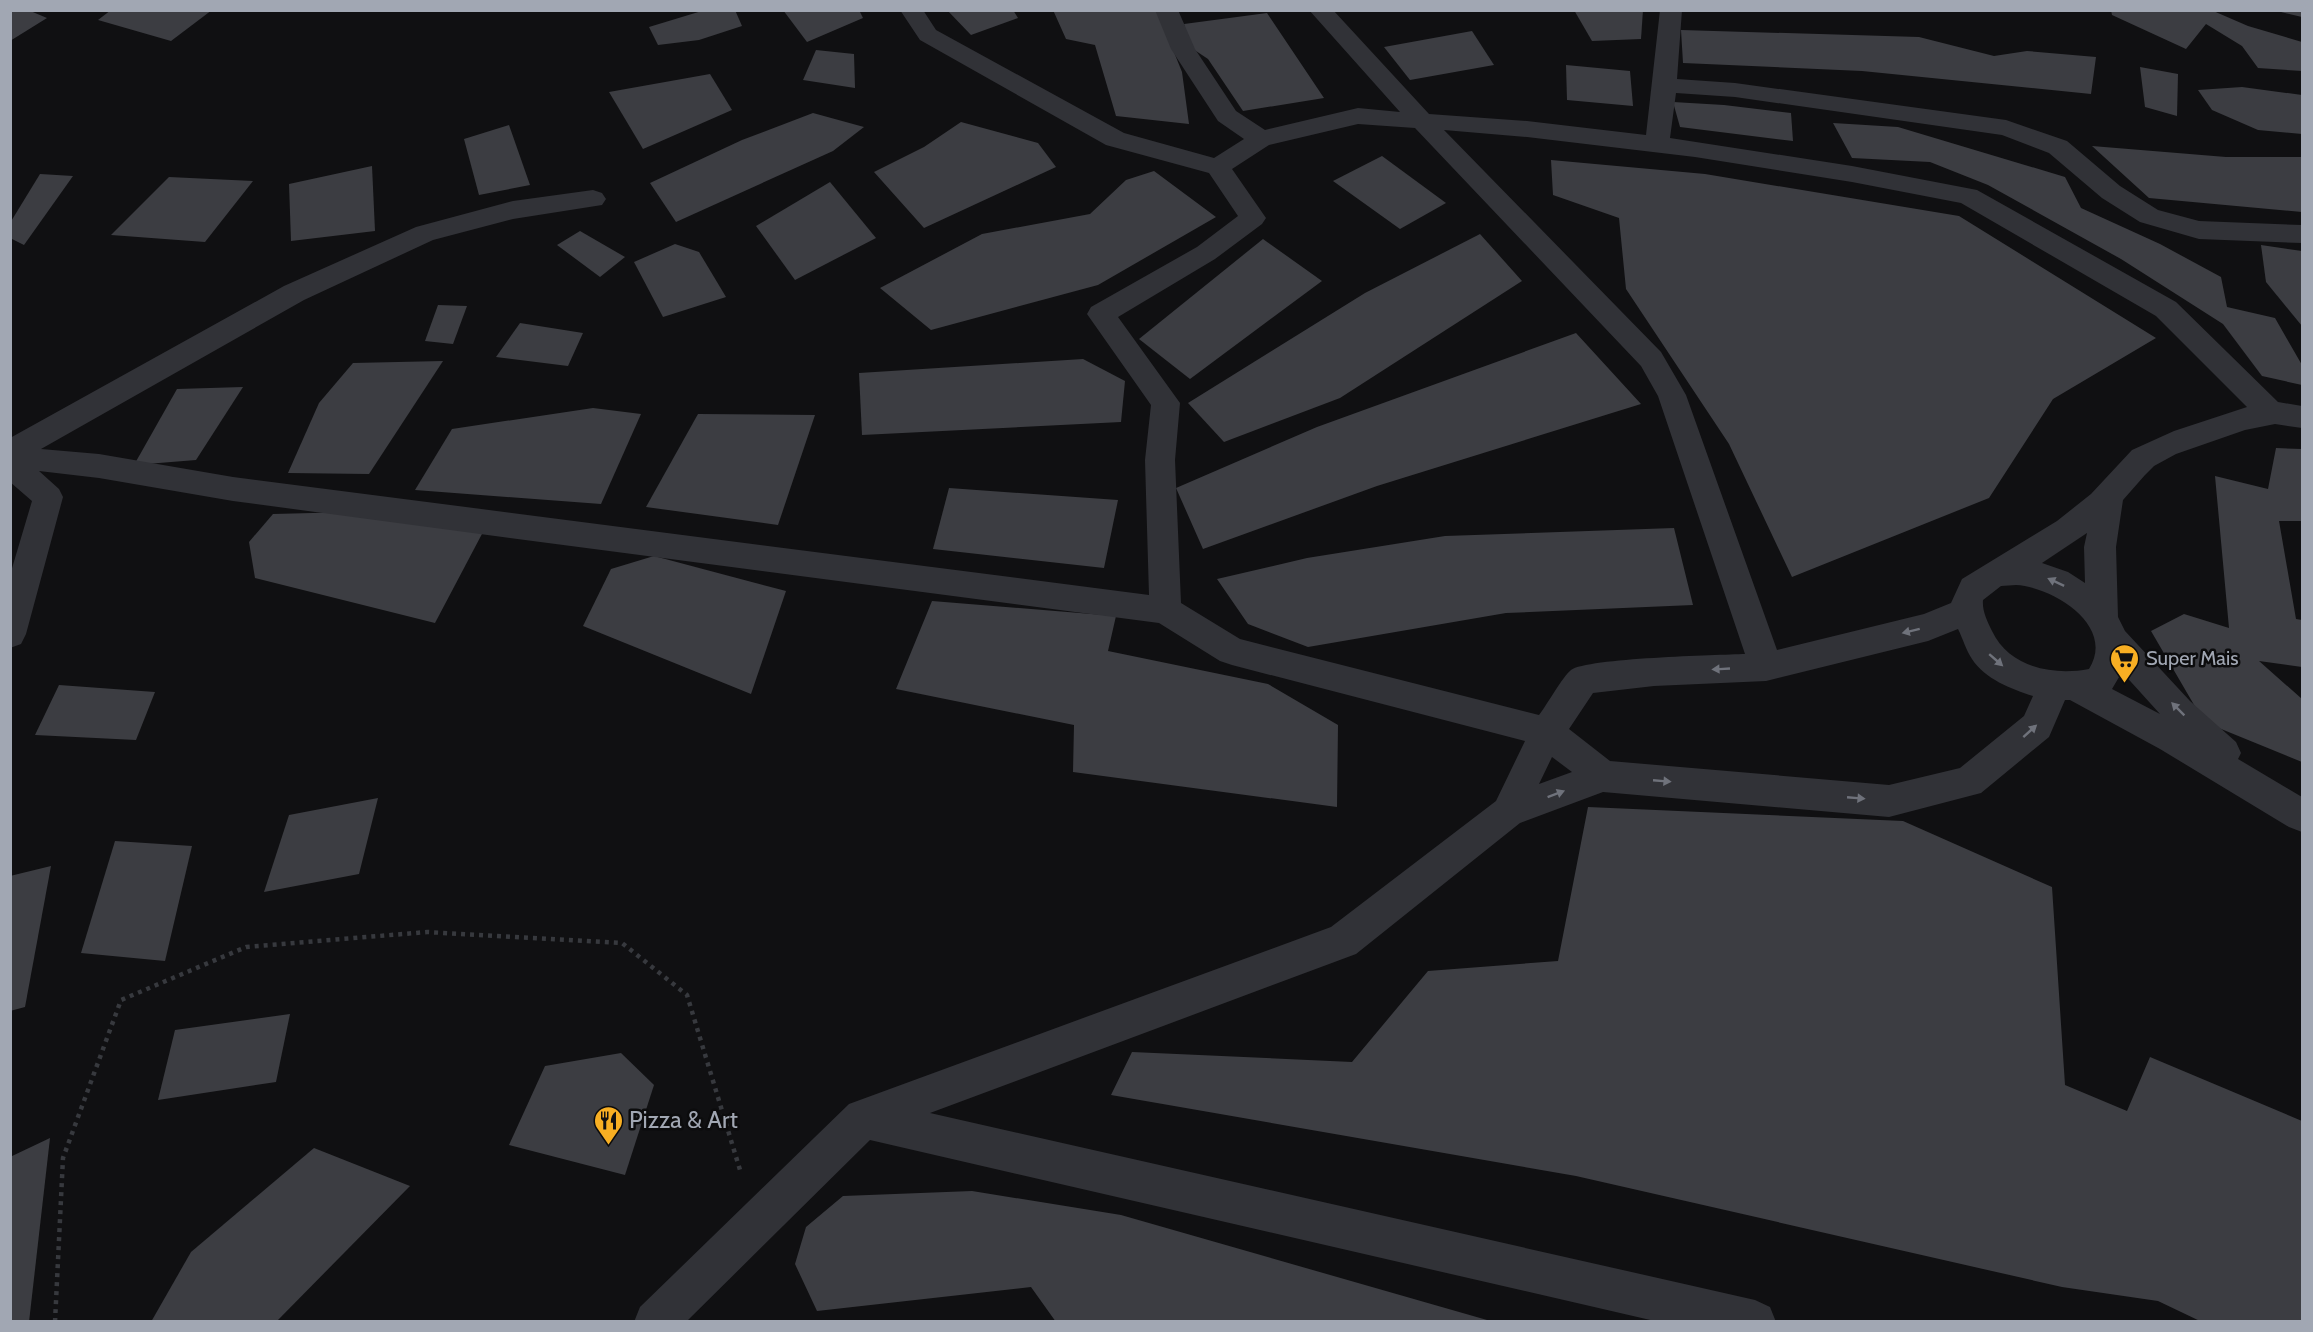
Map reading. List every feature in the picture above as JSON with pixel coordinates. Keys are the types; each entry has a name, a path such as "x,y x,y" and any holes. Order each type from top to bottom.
{"street":[{"path":"910,10 928,35 1115,139 1218,167 1253,218 1206,253 1101,314 1166,404 1160,460 1165,610"},
{"path":"1166,10 1183,49 1227,116 1261,139"},
{"path":"1320,10 1651,359 1672,394 1766,667"},
{"path":"1656,145 1665,85 1671,10"},
{"path":"1665,85 1735,90 2006,128 2058,147 2111,192 2149,216 2199,230 2302,234"},
{"path":"1218,167 1261,139 1358,116 1527,129 1695,149 1852,174 1968,196 2166,309 2271,413"},
{"path":"10,452 294,293 425,233 513,210 593,199"},
{"path":"2302,417 2271,413 2187,438 2144,456 2109,495 2043,548 1999,573 1981,580 1970,593 1966,611 1985,651 2005,668 2030,680 2064,686 2266,792 2302,816"},
{"path":"10,457 99,466 233,489 1165,610 1232,651 1547,732 1603,776"},
{"path":"10,464 48,497 10,634"},
{"path":"655,1322 863,1118 1343,941 1508,812 1603,776 1889,801 1969,782 2037,726 2064,686 2098,681 2106,670 2112,655 2106,628 2100,547 2109,495"},
{"path":"1999,573 2021,572 2046,577 2070,588 2088,603 2106,628 2178,711 2266,792"},
{"path":"1508,812 1547,732 1583,680 1654,672 1766,667 1928,627 1966,611"},
{"path":"863,1118 1755,1322"}],"path":[{"path":"55,1322 63,1158 121,1000 246,947 427,932 622,943 687,995 756,1222"}],"building":[{"path":"10,10 28,10 47,18 10,41"},
{"path":"111,10 212,10 171,41 98,20"},
{"path":"705,10 735,10 742,26 699,40 658,45 649,27"},
{"path":"783,10 859,10 863,18 807,42"},
{"path":"947,10 1013,10 1018,18 971,35"},
{"path":"1053,10 1157,10 1182,72 1189,124 1116,116 1095,45 1066,39"},
{"path":"1574,10 1643,10 1641,39 1592,41"},
{"path":"2111,10 2211,10 2248,26 2302,42 2302,71 2258,68 2242,46 2206,24 2186,49 2112,15"},
{"path":"2302,10 2302,17 2277,11"},
{"path":"1267,13 1324,98 1243,111 1208,59 1190,47 1184,24"},
{"path":"1681,30 1919,37 1994,56 2027,51 2096,57 2091,94 1862,71 1683,63"},
{"path":"1472,31 1494,65 1410,80 1384,47"},
{"path":"816,50 854,54 855,88 803,80"},
{"path":"1566,65 1630,71 1633,106 1567,100"},
{"path":"2140,67 2178,74 2177,116 2145,107"},
{"path":"710,74 732,110 643,149 609,92"},
{"path":"2242,87 2302,95 2302,134 2258,130 2212,110 2198,90"},
{"path":"1673,102 1791,113 1793,141 1680,127"},
{"path":"813,113 864,127 833,151 676,222 650,183 742,140"},
{"path":"961,122 1038,143 1056,167 924,228 874,172 924,147"},
{"path":"1833,123 1898,127 2065,177 2081,208 2160,244 2221,277 2227,307 2275,318 2302,365 2302,385 2262,376 2223,324 2121,259 1988,185 1930,162 1852,158"},
{"path":"509,125 530,185 479,195 464,139"},
{"path":"2092,146 2226,157 2302,157 2302,212 2149,198"},
{"path":"1382,156 1446,203 1400,229 1333,181"},
{"path":"1551,160 1705,174 1959,216 2156,338 2053,399 1989,498 1792,577 1729,444 1626,289 1619,218 1553,195"},
{"path":"372,166 375,231 291,241 289,184"},
{"path":"1154,171 1216,217 1098,285 931,330 880,288 982,234 1090,214 1126,180"},
{"path":"40,174 73,176 24,245 10,238 10,223"},
{"path":"169,177 253,181 205,242 111,235"},
{"path":"830,182 876,238 795,280 756,226"},
{"path":"580,231 625,257 600,277 557,245"},
{"path":"1480,234 1522,281 1340,398 1224,442 1188,403 1365,293"},
{"path":"1263,239 1322,281 1190,379 1139,339"},
{"path":"675,244 699,252 726,297 663,317 634,262"},
{"path":"2261,245 2302,251 2302,326 2266,282"},
{"path":"438,305 467,306 453,344 425,341"},
{"path":"520,323 583,333 568,366 496,357"},
{"path":"1576,333 1641,404 1377,486 1203,549 1176,488 1317,427"},
{"path":"1083,359 1125,381 1121,422 862,435 859,373"},
{"path":"443,361 369,474 288,473 319,403 353,363"},
{"path":"243,387 196,460 134,465 177,389"},
{"path":"593,408 641,414 601,504 415,490 452,429"},
{"path":"698,414 815,415 778,525 646,507"},
{"path":"2276,448 2302,449 2302,521 2279,521 2296,619 2302,620 2302,667 2259,661 2302,699 2302,762 2204,722 2151,631 2184,614 2229,628 2215,476 2268,489"},
{"path":"949,488 1118,500 1104,568 933,549"},
{"path":"352,512 483,532 435,623 255,578 249,542 273,514"},
{"path":"1674,528 1693,605 1506,613 1308,647 1248,624 1217,579 1307,558 1445,536"},
{"path":"654,556 786,591 751,694 583,626 611,569"},
{"path":"932,601 1116,616 1108,651 1268,684 1338,725 1337,807 1073,772 1074,725 896,689"},
{"path":"59,685 155,692 136,740 35,735"},
{"path":"378,798 359,874 264,892 289,815"},
{"path":"1588,807 1903,821 2052,887 2065,1085 2127,1111 2150,1057 2302,1121 2302,1322 2202,1322 2158,1301 2062,1287 1576,1176 1111,1095 1132,1052 1352,1062 1428,971 1558,961"},
{"path":"115,841 192,846 165,961 81,953"},
{"path":"51,866 25,1007 10,1011 10,876"},
{"path":"290,1014 276,1082 158,1100 175,1030"},
{"path":"621,1053 654,1085 625,1175 509,1145 545,1066"},
{"path":"50,1138 29,1322 10,1322 10,1157"},
{"path":"314,1148 410,1186 276,1322 151,1322 191,1252"},
{"path":"972,1191 1121,1215 1494,1322 1056,1322 1031,1287 817,1311 795,1264 806,1227 843,1196"}],"place":[{"name":"Super Mais","path":"2125,684"},
{"name":"Pizza & Art","path":"608,1146"}]}
